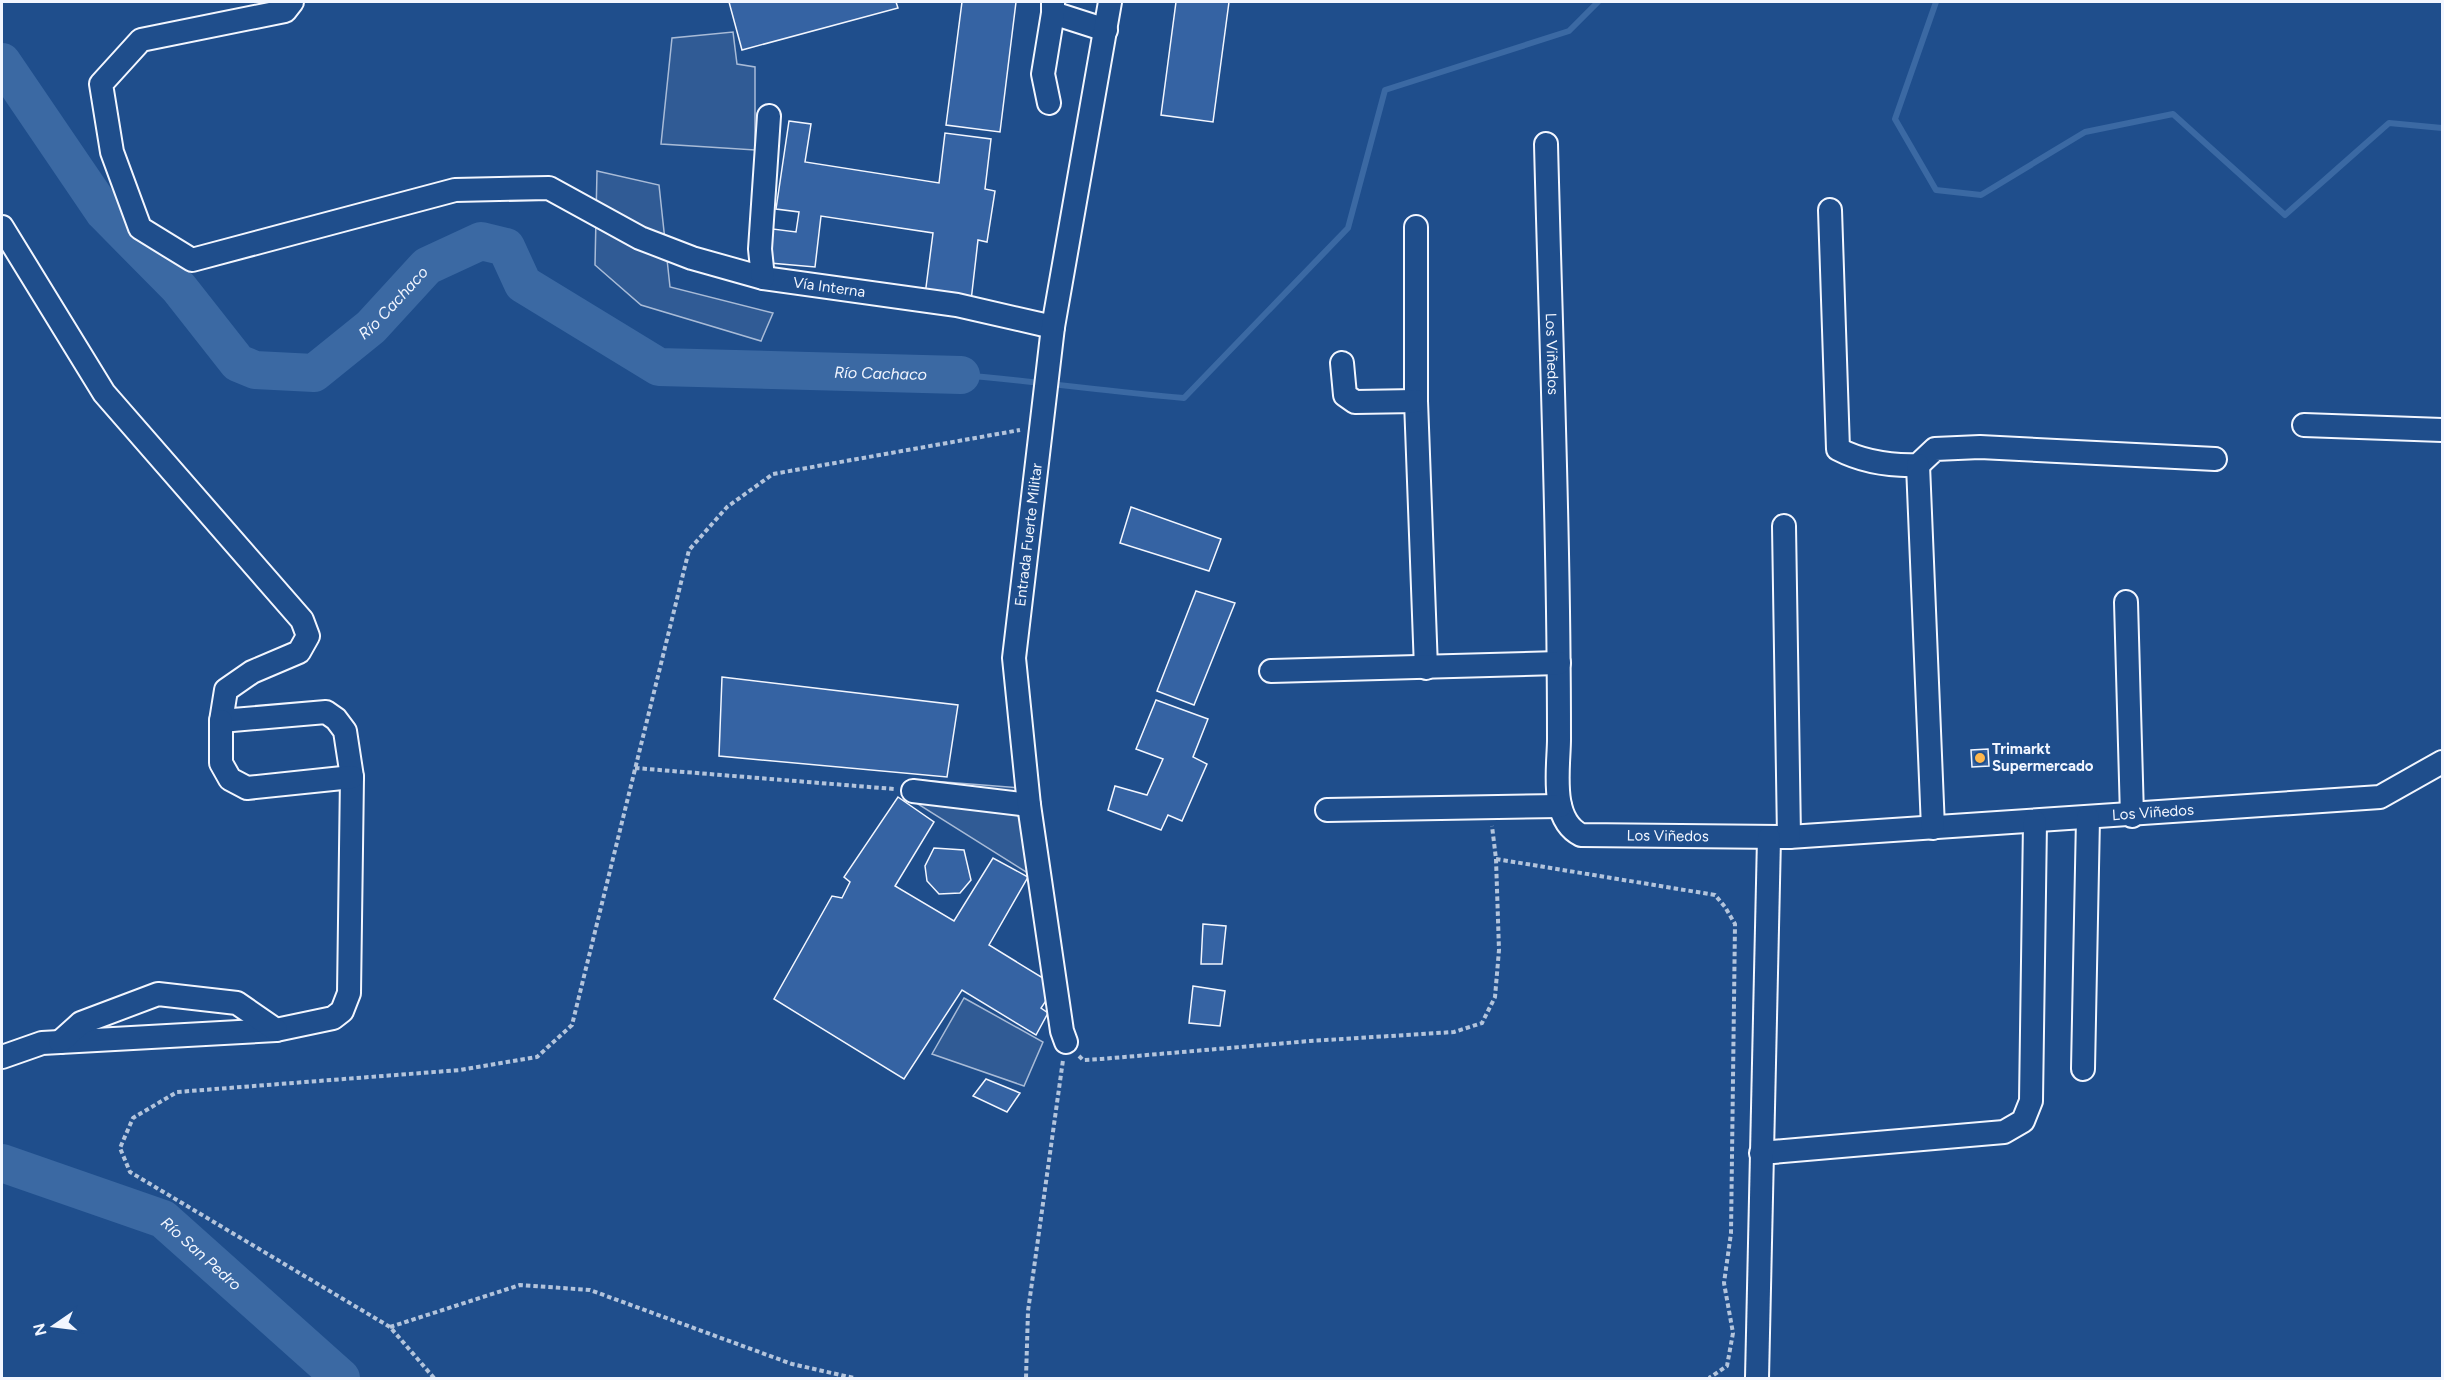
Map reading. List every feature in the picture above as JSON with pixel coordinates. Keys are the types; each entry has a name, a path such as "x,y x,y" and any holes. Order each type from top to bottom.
{"street":[{"name":"Vía Interna","path":"292,2 285,11 141,40 101,84 112,153 140,228 192,260 455,190 549,188 640,238 692,258 763,278 957,305 1053,330"},
{"name":"Entrada Fuerte Militar","path":"1066,1042 1062,1031 1029,805 1014,658 1053,330 1110,2"},
{"name":"Entrada Fuerte Militar","path":"1106,30 1124,2"},
{"path":"1049,103 1043,74 1053,7 1106,30"},
{"path":"763,278 760,249 769,116"},
{"name":"Los Viñedos","path":"1546,144 1559,663 1560,806 1574,831 1581,835 1779,838 2132,816 2380,797 2442,762"},
{"path":"1830,210 1838,449 1857,459 1896,466 1918,465 1935,449 1980,447 2215,459"},
{"path":"2,227 104,393 302,621 308,636 299,652 252,672 226,690 221,721 221,763 230,779 247,788 352,777"},
{"path":"1416,227 1416,401 1426,668"},
{"path":"1342,363 1345,395 1355,402 1416,401"},
{"path":"2304,425 2442,430"},
{"path":"1918,465 1933,828"},
{"path":"1757,1378 1761,1153 1779,838 1784,526"},
{"path":"2126,602 2132,816"},
{"path":"1271,671 1559,663"},
{"path":"2,1057 42,1043 276,1030 333,1018 342,1011 349,993 352,777 345,731 336,719 326,712 221,721"},
{"path":"913,791 1029,805"},
{"path":"1327,810 1560,806"},
{"path":"2082,1069 2088,818"},
{"path":"1761,1153 2004,1132 2023,1121 2031,1101 2035,822"},
{"path":"60,1042 81,1023 158,994 237,1003 276,1030"}],"path":[{"path":"434,1378 390,1327 130,1172 120,1148 133,1118 177,1092 460,1070 537,1057 572,1025 689,550 727,507 773,474 1042,422"},
{"path":"635,768 913,791"},
{"path":"1066,1042 1083,1060 1310,1041 1454,1032 1482,1023 1495,997 1499,950 1496,859 1490,808"},
{"path":"1496,859 1715,895 1735,924 1731,1233 1724,1283 1733,1333 1727,1366 1709,1378"},
{"path":"1026,1378 1028,1311 1066,1042"},
{"path":"390,1327 520,1285 590,1290 792,1364 854,1378"}],"shaded area":[{"path":"733,32 737,64 755,67 755,150 661,144 672,38"},
{"path":"597,171 659,185 670,287 773,313 761,341 641,305 595,265"},
{"path":"919,780 1022,788 1034,877 913,801"},
{"path":"964,998 1043,1042 1024,1086 932,1054"}],"building":[{"path":"729,2 896,2 898,8 742,50"},
{"path":"962,2 1016,2 1000,132 946,125"},
{"path":"1176,2 1229,2 1213,122 1161,115"},
{"path":"789,121 811,124 805,162 939,183 945,133 991,139 985,189 995,191 987,242 978,240 971,301 925,295 933,233 821,216 815,267 770,263 773,229 796,232 799,212 776,209"},
{"path":"1131,507 1221,539 1209,571 1120,543"},
{"path":"1196,591 1235,603 1194,705 1157,691"},
{"path":"722,677 958,705 947,777 719,756"},
{"path":"1156,700 1208,719 1193,757 1207,764 1182,821 1168,815 1161,830 1108,810 1115,786 1147,795 1163,759 1136,749"},
{"name":"Trimarkt Supermercado","path":"1988,749 1989,766 1972,767 1971,750"},
{"path":"898,797 934,822 895,886 954,921 993,858 1028,877 989,945 1056,986 1041,1008 1048,1013 1036,1035 962,990 904,1079 774,999 832,896 842,898 850,882 844,877"},
{"path":"934,848 964,850 971,880 960,893 939,894 927,881 925,866"},
{"path":"1203,924 1226,926 1222,964 1201,964"},
{"path":"1193,986 1225,991 1220,1026 1189,1023"},
{"path":"986,1079 1020,1093 1007,1112 973,1096"}],"waterway":[{"path":"961,375 1184,398 1348,228 1385,90 1569,31 1598,2"},
{"path":"1936,2 1895,119 1936,190 1981,195 2085,132 2173,114 2285,215 2389,123 2442,128"},
{"name":"Río Cachaco","path":"2,62 104,212 179,288 238,363 255,370 314,373 371,327 427,266 481,241 506,247 523,284 659,367 961,375"},
{"name":"Río San Pedro","path":"2,1163 163,1219 341,1378"}],"place":[{"name":"Trimarkt Supermercado","path":"1980,758"}]}
